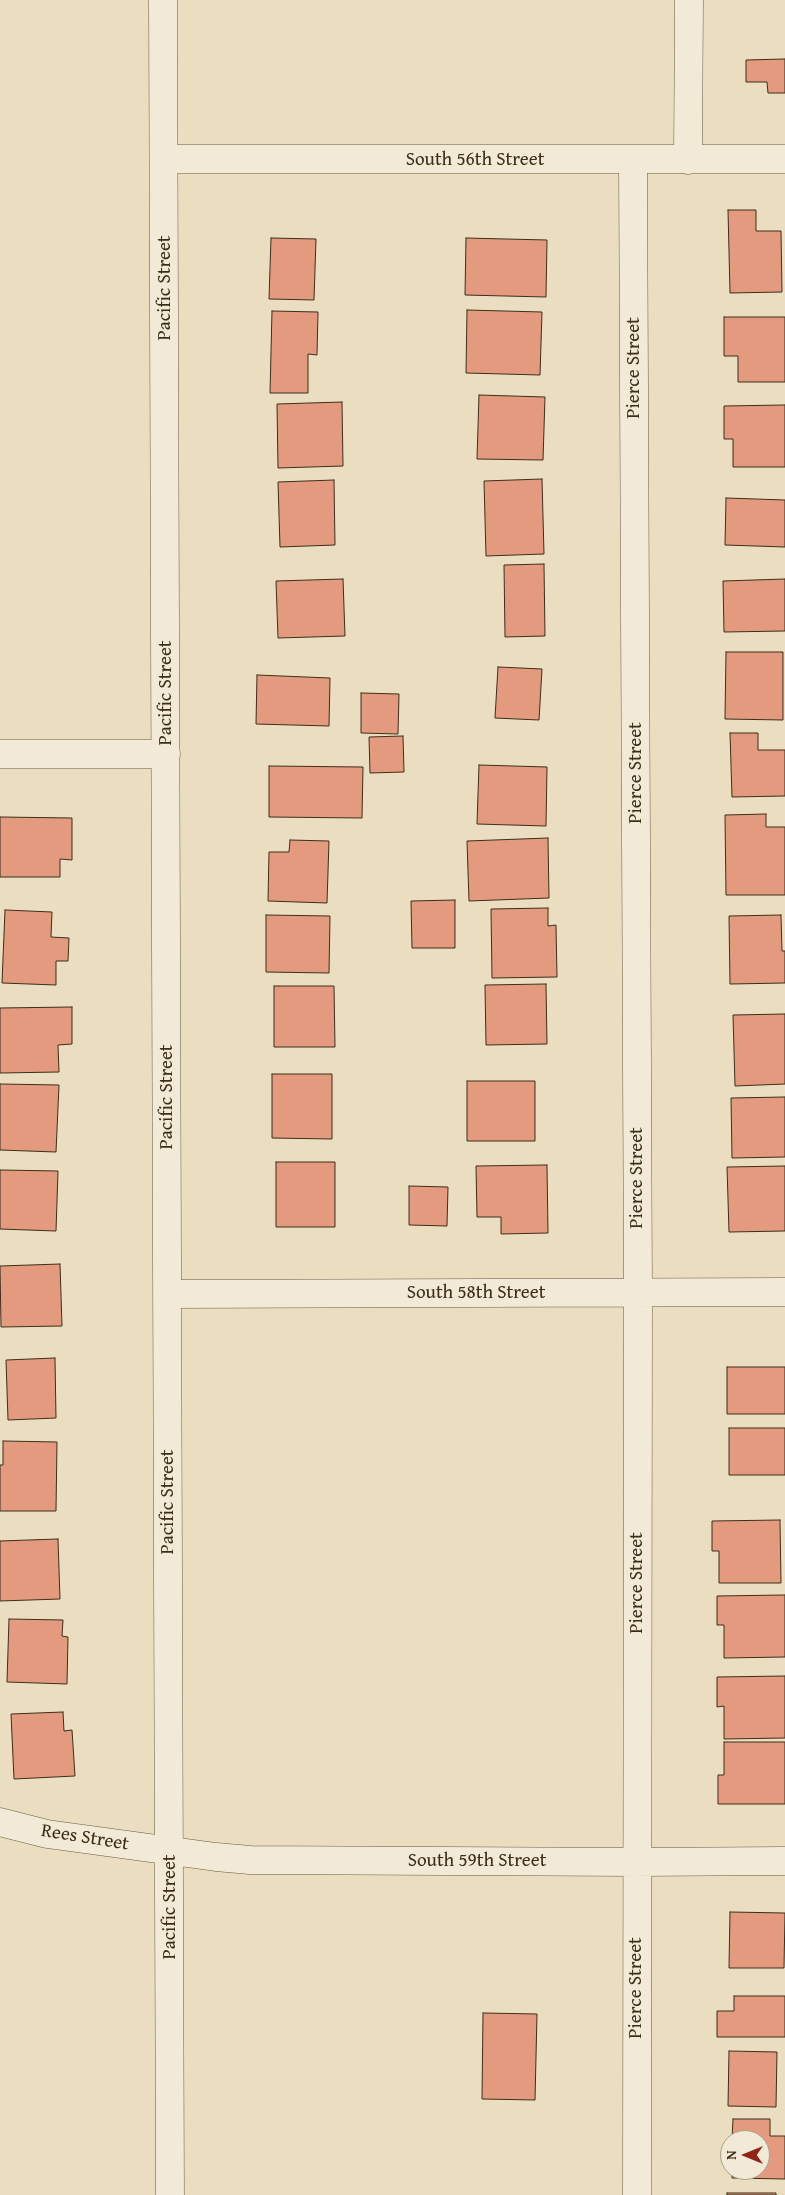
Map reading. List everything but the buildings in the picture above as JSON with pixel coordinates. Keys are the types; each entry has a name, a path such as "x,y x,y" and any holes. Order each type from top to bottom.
{"street":[{"name":"Pacific Street","path":"163,0 170,2195"},
{"path":"688,0 688,160"},
{"name":"South 56th Street","path":"164,159 785,159"},
{"name":"Pierce Street","path":"634,160 638,1292 637,2195"},
{"path":"0,754 166,754"},
{"name":"South 58th Street","path":"168,1294 785,1292"},
{"name":"Rees Street","path":"0,1822 47,1834 170,1850"},
{"name":"South 59th Street","path":"170,1850 216,1858 250,1860 636,1862 785,1860"}]}
